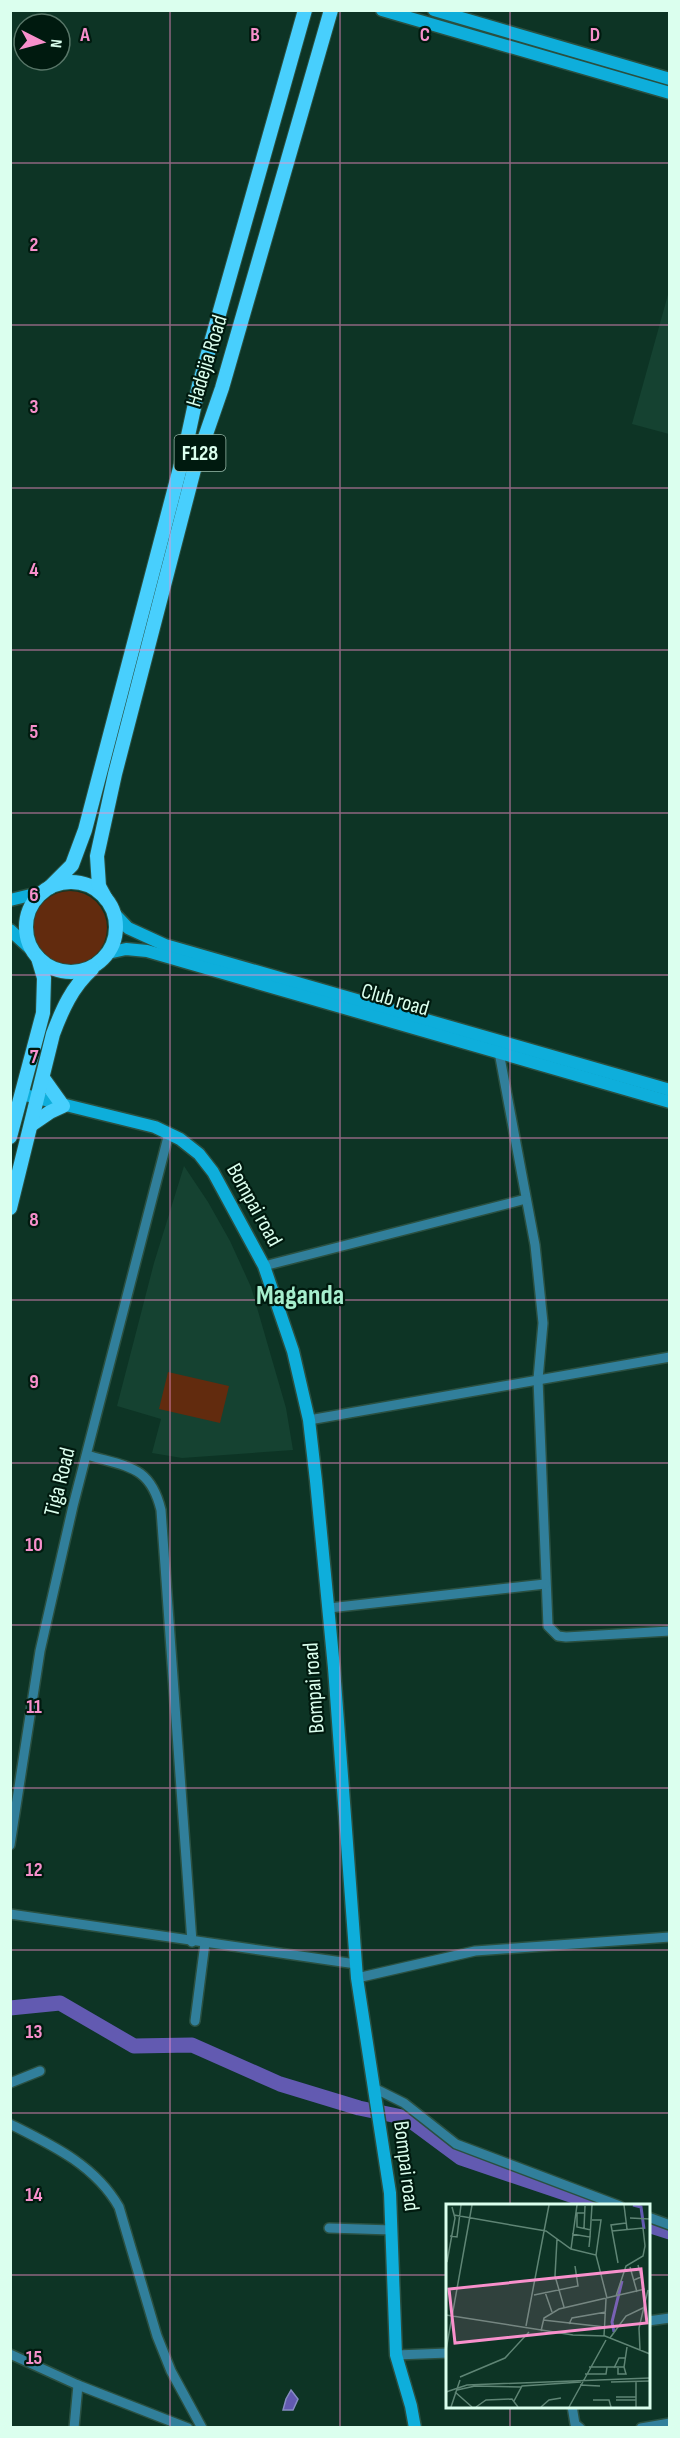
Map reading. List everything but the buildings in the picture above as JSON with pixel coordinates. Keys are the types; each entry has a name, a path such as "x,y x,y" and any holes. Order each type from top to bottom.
{"main road":[{"name":"Hadejia Road","path":"47,889 72,865 85,830 186,445 199,385 305,10"},
{"path":"202,446 205,405 314,10"},
{"path":"186,445 205,405 323,10"},
{"name":"Hadejia Road","path":"106,899 99,886 97,873 101,834 202,446 234,348 331,10"},
{"path":"382,10 669,93"},
{"path":"434,10 669,80"},
{"path":"10,900 62,882 80,883 98,890 106,899"},
{"name":"F128","path":"10,1137 43,1013 45,995 45,978 27,935 27,919 32,904 47,889"},
{"name":"F128","path":"10,1208 53,1034 62,1011 82,978 108,952 115,939 116,924 106,899"},
{"path":"113,912 128,928 165,945 272,981 669,1090"},
{"path":"10,930 48,966 67,972 86,970 98,963"},
{"name":"Club road","path":"108,952 126,949 147,951 272,981 669,1102"},
{"path":"31,1125 63,1106 43,1078"},
{"name":"Bompai road","path":"21,1094 155,1127 169,1133 199,1154 213,1172 264,1266 293,1351 309,1419 329,1608 357,1978 377,2106 392,2230 396,2355 415,2427"}],"street":[{"path":"499,1052 535,1245 543,1323 538,1379 548,1626 558,1636 669,1631"},
{"name":"Tiga Road","path":"10,1845 40,1651 169,1133"},
{"path":"264,1266 526,1199"},
{"path":"309,1419 669,1357"},
{"path":"87,1455 122,1465 148,1478 157,1495 161,1510 192,1942"},
{"path":"329,1608 545,1584"},
{"path":"10,1914 356,1964"},
{"path":"357,1978 475,1951 669,1937"},
{"path":"195,2021 205,1943"},
{"path":"10,2083 40,2071"},
{"path":"374,2088 404,2103 456,2144 617,2204"},
{"path":"10,2124 61,2150 88,2169 108,2188 119,2207 157,2336 171,2371 202,2427"},
{"path":"650,2218 669,2225"},
{"path":"329,2228 392,2230"},
{"path":"650,2321 669,2318"},
{"path":"396,2355 446,2353"},
{"path":"10,2354 78,2385 188,2427"},
{"path":"74,2427 78,2385"},
{"path":"572,2408 575,2424 580,2427"},
{"path":"641,2427 669,2423"}],"shaded area":[{"path":"669,291 669,434 632,424"},
{"path":"70,891 91,897 101,907 107,928 101,949 91,959 70,965 49,959 39,949 33,928 39,907 49,897"},
{"path":"184,1166 230,1241 251,1287 286,1408 293,1450 182,1458 152,1453 161,1419 117,1406 154,1263"},
{"path":"168,1372 229,1386 220,1423 159,1409"},
{"path":"291,2390 298,2399 293,2410 283,2410 286,2399"}],"waterway":[{"path":"10,2008 60,2003 134,2046 192,2045 280,2084 359,2108 407,2118 461,2158 597,2204"},
{"path":"650,2226 670,2232"}],"district":[{"name":"Maganda","path":"300,1295"}]}
